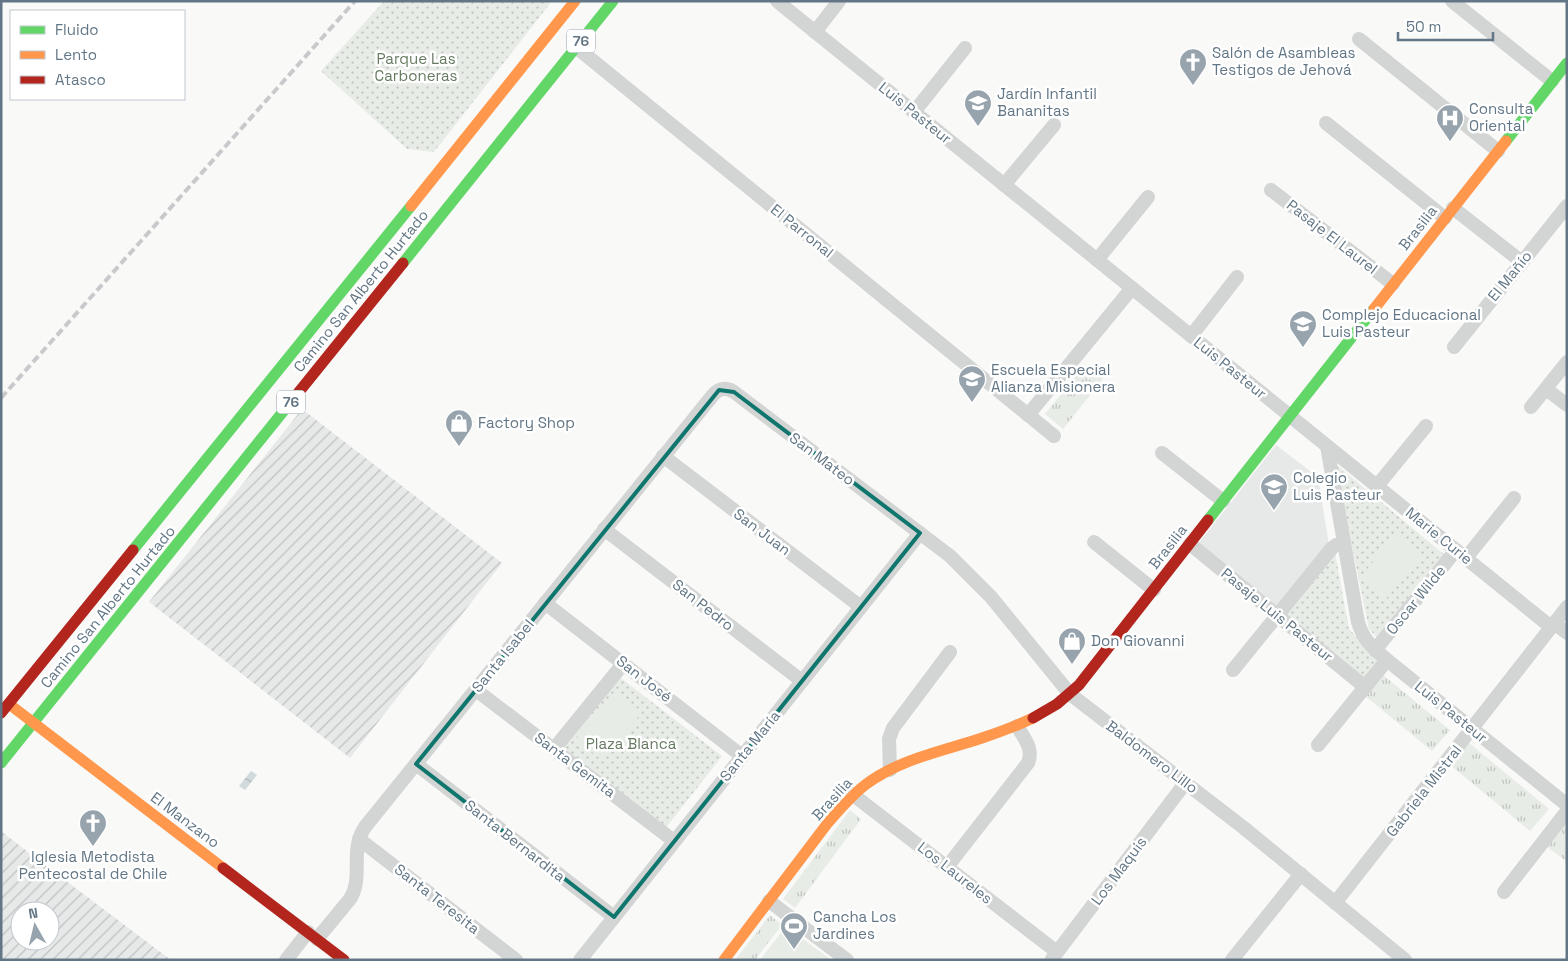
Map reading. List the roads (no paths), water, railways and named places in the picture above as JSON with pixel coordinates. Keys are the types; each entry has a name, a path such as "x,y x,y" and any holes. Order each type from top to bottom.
{"main road":[{"name":"Camino San Alberto Hurtado","path":"5,708 305,338 574,1"},
{"name":"Camino San Alberto Hurtado","path":"1,763 613,1"},
{"name":"Brasilia","path":"724,960 852,794 890,770 925,755 1017,726 1051,708 1070,694 1154,590 1567,63"},
{"name":"El Manzano","path":"5,708 34,723 344,960"}],"street":[{"name":"Luis Pasteur","path":"777,1 1327,446 1344,543 1364,638 1387,660 1567,804"},
{"path":"815,32 839,1"},
{"path":"1452,1 1552,81"},
{"path":"1358,39 1498,150"},
{"name":"El Parronal","path":"576,48 1054,436"},
{"path":"914,112 965,48"},
{"path":"1326,123 1449,213 1522,262"},
{"path":"1004,185 1054,125"},
{"name":"Pasaje El Laurel","path":"1271,190 1393,284"},
{"path":"1097,260 1148,197"},
{"name":"El Mañío","path":"1454,347 1567,206"},
{"path":"1191,336 1237,277"},
{"path":"1028,415 1132,288"},
{"path":"1531,407 1567,362"},
{"name":"San Mateo","path":"723,389 727,388 734,392 920,533"},
{"name":"Santa Isabel","path":"286,960 350,899 355,885 357,846 365,828 712,394 723,389"},
{"path":"1546,389 1567,405"},
{"path":"1377,486 1426,426"},
{"name":"Marie Curie","path":"1327,446 1461,554 1553,625 1567,633"},
{"path":"1162,453 1223,501"},
{"name":"San Juan","path":"663,456 861,607"},
{"name":"Oscar Wilde","path":"1375,650 1514,498"},
{"name":"San Pedro","path":"604,529 802,681"},
{"name":"Santa María","path":"580,960 920,533"},
{"name":"Baldomero Lillo","path":"920,533 950,556 977,582 1070,694 1186,782 1405,960"},
{"path":"1094,542 1154,590"},
{"path":"1232,670 1332,548 1344,543"},
{"name":"Pasaje Luis Pasteur","path":"1190,544 1365,687"},
{"name":"San José","path":"545,603 742,756"},
{"name":"Gabriela Mistral","path":"1336,902 1567,607"},
{"path":"890,770 889,739 893,728 950,652"},
{"path":"1318,746 1387,660"},
{"path":"554,749 623,664"},
{"name":"Santa Gemita","path":"476,690 674,841"},
{"path":"947,867 1028,763 1031,755 1030,750 1017,726"},
{"name":"Santa Bernardita","path":"416,764 614,917"},
{"name":"Los Maquis","path":"1054,956 1186,782"},
{"name":"Los Laureles","path":"852,794 947,867 1054,956"},
{"path":"1504,892 1567,811"},
{"name":"Santa Teresita","path":"359,839 516,960"},
{"path":"1232,960 1301,874"},
{"path":"769,901 847,960"}],"water":[{"path":"251,771 257,775 245,790 239,786"}],"railway":[{"path":"1,398 355,1"}],"place":[{"name":"Salón de Asambleas Testigos de Jehová","path":"1193,86"},
{"name":"Jardín Infantil Bananitas","path":"978,127"},
{"name":"Consulta Oriental","path":"1450,142"},
{"name":"Complejo Educacional Luis Pasteur","path":"1303,348"},
{"name":"Escuela Especial Alianza Misionera","path":"972,403"},
{"name":"Factory Shop","path":"459,447"},
{"name":"Colegio Luis Pasteur","path":"1274,511"},
{"name":"Don Giovanni","path":"1072,665"},
{"name":"Iglesia Metodista Pentecostal de Chile","path":"93,847"},
{"name":"Cancha Los Jardines","path":"794,950"}],"park label":[{"name":"Parque Las Carboneras","path":"416,68"},
{"name":"Plaza Blanca","path":"631,744"}]}
